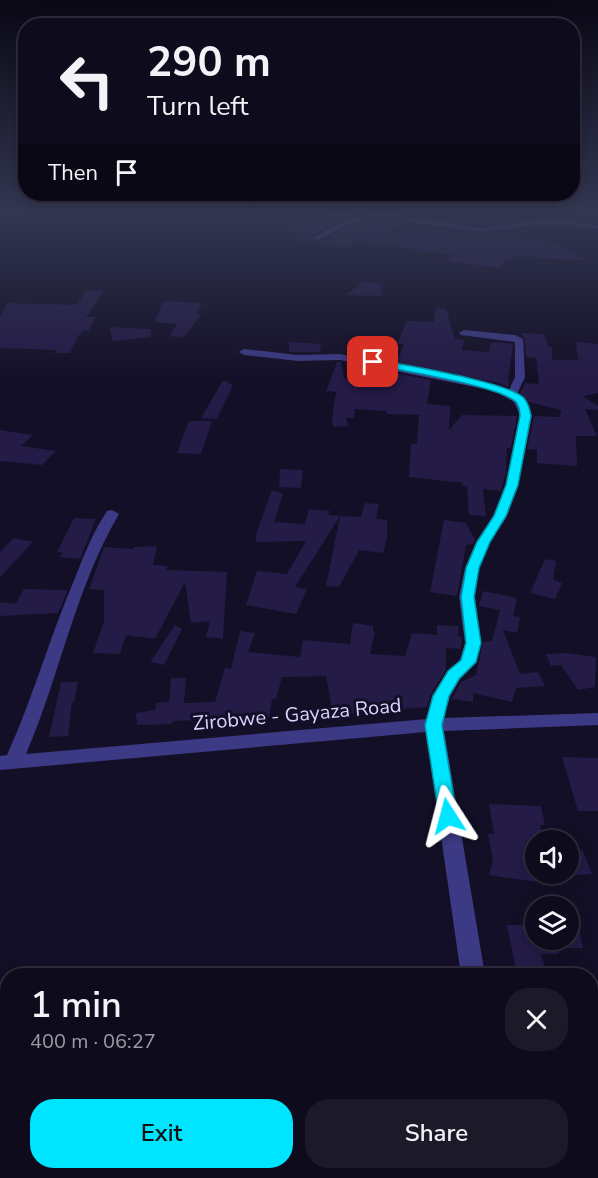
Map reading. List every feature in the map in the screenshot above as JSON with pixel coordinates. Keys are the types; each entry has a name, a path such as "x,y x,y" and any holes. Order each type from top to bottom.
{"street":[{"path":"464,333 515,338 520,341 520,377 512,394"},
{"path":"244,352 298,358 340,357 364,360 498,388 512,394 522,404 526,416 512,485 500,516 483,542 472,568 467,597 473,643 468,662 454,675 441,696 434,725 472,968"},
{"path":"6,762 30,724 57,641 99,536 112,514"},
{"name":"Zirobwe - Gayaza Road","path":"6,762 434,725 598,719"}],"building":[{"path":"364,281 381,284 382,296 346,295"},
{"path":"87,290 104,291 86,317 96,317 89,330 84,330 78,336 70,353 55,353 57,350 0,348 0,318 7,303 76,305"},
{"path":"164,301 202,303 197,315 202,314 183,338 170,336 177,324 154,322"},
{"path":"436,308 446,309 455,339 464,340 462,350 489,352 491,342 513,344 508,387 498,383 396,363 404,344 397,344 407,321 434,322"},
{"path":"109,327 151,329 151,337 113,341"},
{"path":"521,333 544,334 548,347 552,347 552,360 578,360 576,342 598,344 598,393 583,396 598,406 598,410 585,409 597,436 576,436 577,466 537,463 537,450 527,449 534,416 560,417 561,410 528,402 520,393 525,383 539,384 536,358 526,357 525,339"},
{"path":"289,342 321,344 320,352 289,352"},
{"path":"337,362 341,362 344,378 386,382 385,371 431,380 427,404 450,406 449,430 462,415 517,416 511,448 507,448 506,472 501,491 483,489 486,516 469,515 467,486 462,486 463,483 409,477 411,444 417,444 419,415 387,414 386,411 355,409 354,418 346,418 348,426 333,427 336,392 326,391"},
{"path":"223,380 233,385 217,419 201,418"},
{"path":"189,421 212,421 201,454 177,453"},
{"path":"0,430 33,435 21,446 56,451 42,465 0,461"},
{"path":"280,469 303,470 301,488 279,487"},
{"path":"272,490 283,494 274,522 305,524 309,509 330,511 328,515 340,516 295,587 307,589 296,614 246,605 257,571 287,574 306,541 256,542 256,534"},
{"path":"365,503 379,504 376,519 387,520 387,538 383,553 359,550 339,587 326,586 340,516 361,517"},
{"path":"74,518 96,519 80,559 60,557 63,553 57,552"},
{"path":"444,520 466,523 475,540 473,544 466,545 457,596 430,592"},
{"path":"14,538 33,542 0,577 0,552"},
{"path":"157,546 153,565 168,566 166,570 227,572 223,639 206,637 210,621 191,623 185,582 155,639 126,635 120,654 93,653 104,622 104,590 89,589 104,547 133,549 134,547"},
{"path":"545,559 556,561 553,580 562,583 555,599 530,593"},
{"path":"24,589 68,590 58,613 0,616 0,602 16,604"},
{"path":"483,591 517,598 513,616 520,617 517,633 503,630 520,674 538,672 545,686 516,688 512,702 473,693 473,702 452,699 461,682 476,675 483,642 492,641 500,610 479,606"},
{"path":"353,623 373,626 373,632 375,632 370,654 405,656 412,633 437,635 437,625 458,626 458,636 462,637 461,649 446,648 446,670 430,695 427,707 403,709 402,706 333,715 326,676 282,677 276,699 272,699 269,717 235,714 232,724 203,720 137,725 136,713 155,710 156,703 169,702 171,678 186,678 184,703 215,702 225,668 231,669 240,631 255,633 248,652 300,657 303,640 350,644"},
{"path":"175,625 182,629 164,665 150,662"},
{"path":"566,653 596,657 595,687 578,690 561,665 551,666 546,654"},
{"path":"61,682 78,682 74,702 72,702 68,736 49,737"},
{"path":"562,757 598,758 598,811 578,811"},
{"path":"489,804 541,806 545,825 540,825 541,830 525,830 525,880 489,875 493,860 488,834 494,834"},
{"path":"579,851 583,851 592,874 579,875"},
{"path":"507,925 525,925 525,950 558,950 559,954 541,954 546,968 516,968"},
{"path":"579,930 583,948 579,948"}],"route":[{"path":"373,362 505,390 519,400 525,408 526,416 512,485 500,516 483,542 472,568 467,597 473,643 468,662 454,675 441,696 434,725 448,816"}]}
